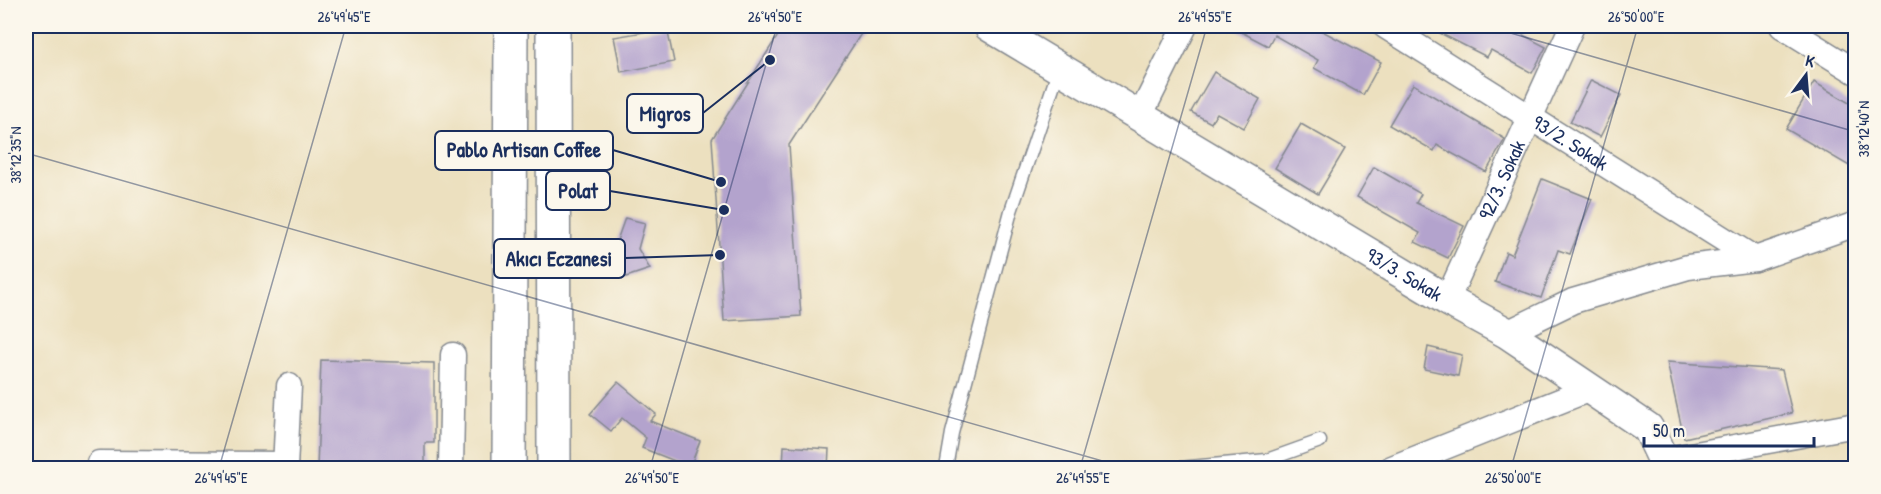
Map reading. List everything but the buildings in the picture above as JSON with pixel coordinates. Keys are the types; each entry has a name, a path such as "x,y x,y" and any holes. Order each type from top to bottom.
{"main road":[{"path":"509,468 511,26"},
{"path":"552,26 554,468"}],"street":[{"name":"93/3. Sokak","path":"989,26 1447,300 1507,333 1648,428 1665,464"},
{"path":"1140,116 1185,26"},
{"name":"93/2. Sokak","path":"1385,26 1755,259"},
{"name":"92/3. Sokak","path":"1447,300 1572,26"},
{"path":"1782,26 1856,72"},
{"path":"1507,333 1574,302 1688,267 1755,259 1856,224"},
{"path":"451,468 453,355"},
{"path":"99,463 285,466 289,386"},
{"path":"1392,468 1590,389"},
{"path":"1665,464 1856,425"}],"lane":[{"path":"946,468 952,433 1011,211 1059,68"},
{"path":"1179,468 1267,460 1320,441"}],"place":[{"name":"Migros","path":"770,60"},
{"name":"Pablo Artisan Coffee","path":"721,182"},
{"name":"Polat","path":"724,210"},
{"name":"Akıcı Eczanesi","path":"720,255"}]}
